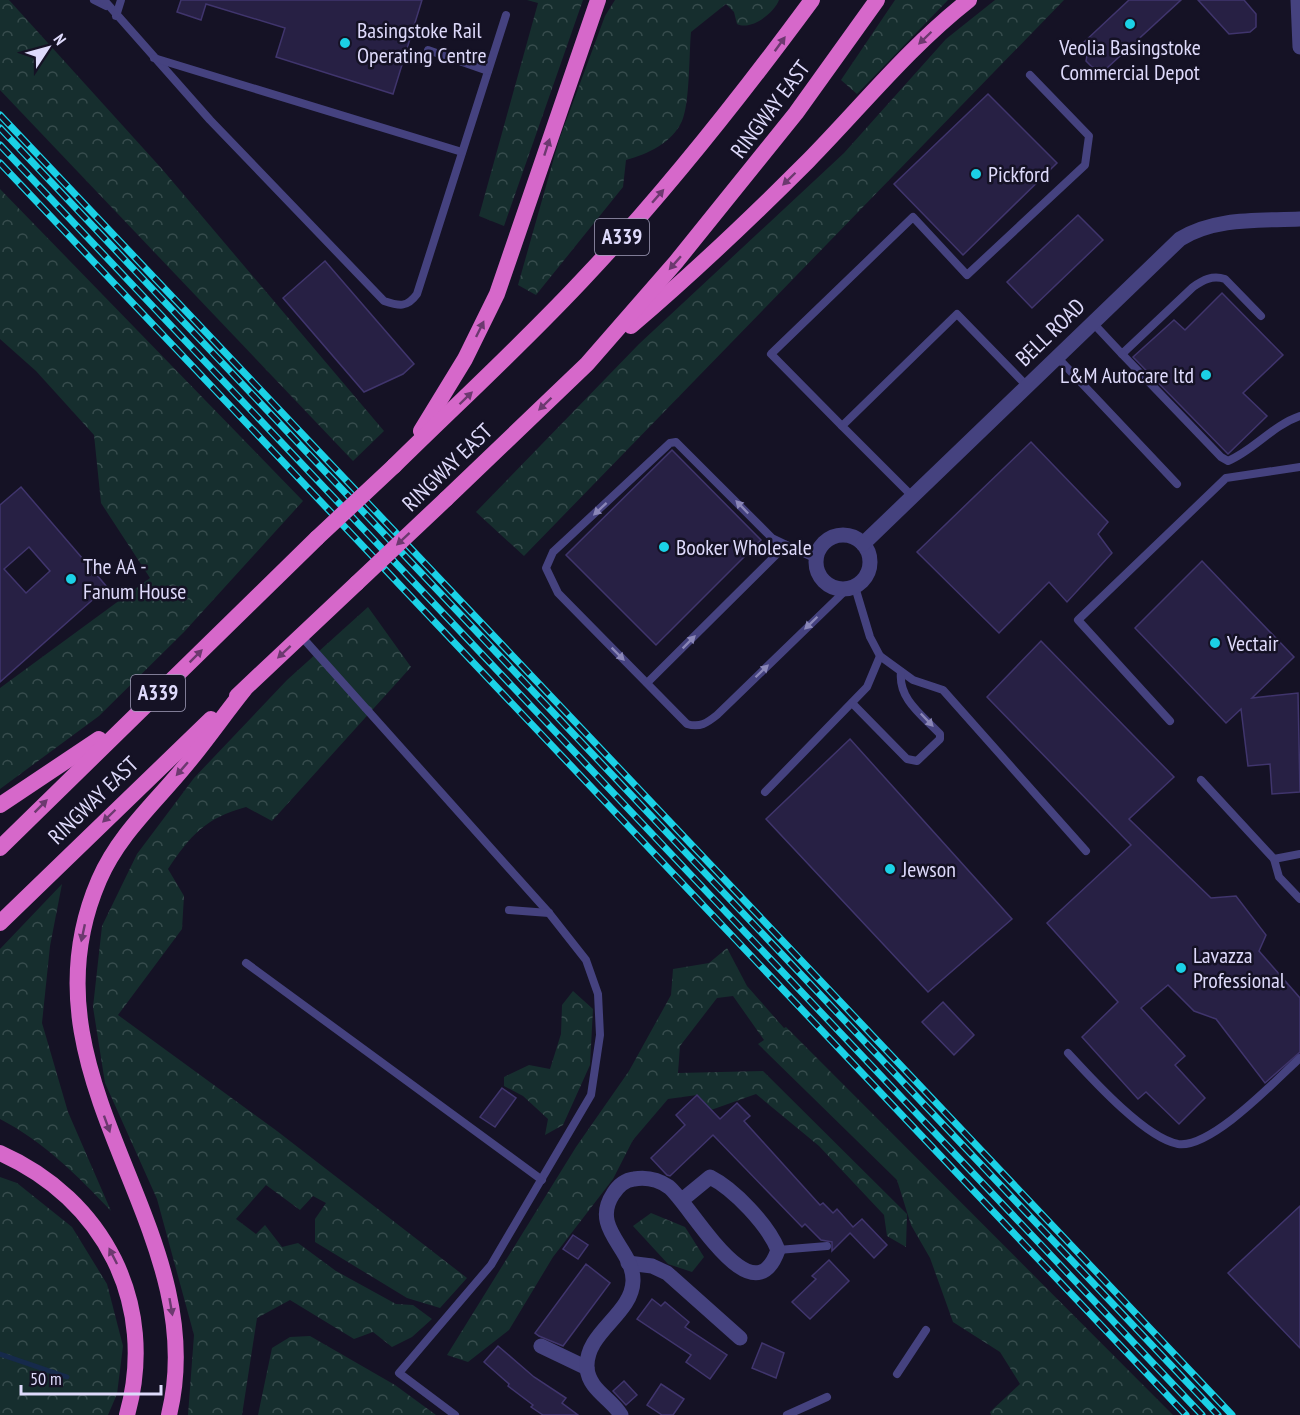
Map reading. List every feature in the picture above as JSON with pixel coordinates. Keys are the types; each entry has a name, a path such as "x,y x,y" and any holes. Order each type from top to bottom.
{"highway":[{"path":"408,452 454,379 497,294 598,0"},
{"name":"RINGWAY EAST","path":"0,848 317,538 506,360 631,227 746,90 812,0"},
{"name":"RINGWAY EAST","path":"0,923 145,780 244,690 587,364 753,168 822,79 877,0"},
{"path":"587,364 672,292 808,161 920,43 969,0"},
{"path":"169,1415 175,1344 169,1294 151,1235 111,1135 89,1069 77,998 78,963 91,900 110,858 132,825 185,767 244,690"},
{"path":"0,805 137,714"},
{"path":"0,1153 40,1174 62,1191 97,1229 113,1255 124,1280 135,1334 134,1383 127,1415"}],"street":[{"path":"1299,10 1300,47"},
{"name":"BELL ROAD","path":"863,544 1180,239 1198,229 1229,223 1300,219"},
{"path":"846,535 863,544 870,563 866,577 850,588 826,584 818,574 816,560 823,545 836,536 846,535"},
{"path":"621,1415 592,1383 587,1368 590,1352 630,1295 633,1281 628,1263 607,1226 607,1207 621,1184 633,1179 652,1179 668,1186 682,1200 716,1245 744,1271 755,1273 766,1270 774,1262 778,1250 773,1236 762,1222 717,1180 710,1177 682,1200"},
{"path":"628,1263 652,1266 667,1272 740,1338"},
{"path":"541,1346 587,1368"}],"lane":[{"path":"94,0 105,3 153,57 384,301 400,306 411,302 417,294 506,15"},
{"path":"116,16 121,0"},
{"path":"428,51 488,71"},
{"path":"153,57 462,152"},
{"path":"912,496 771,354 913,217 967,275 1085,165 1089,136 1030,75"},
{"path":"1122,354 1193,287 1210,278 1225,279 1261,316"},
{"path":"842,426 957,314 1027,386"},
{"path":"1093,323 1221,457 1228,460 1238,457 1284,423 1300,416"},
{"path":"1057,357 1177,484"},
{"path":"816,560 772,538 676,442 670,443 553,552 546,568 558,593 687,724 695,726 705,724 717,715 850,588 880,656 913,680 943,690 1086,851"},
{"path":"1170,721 1078,620 1226,478 1300,467"},
{"path":"647,683 786,545"},
{"path":"301,636 549,913 586,960 598,994 600,1035 591,1095 491,1265 399,1373 455,1415"},
{"path":"765,792 867,687 880,656"},
{"path":"852,703 907,759 917,761 940,739 940,734 906,699 900,684 901,672"},
{"path":"1201,780 1274,859 1279,877 1300,899"},
{"path":"1274,859 1300,854"},
{"path":"510,910 549,913"},
{"path":"246,963 542,1180"},
{"path":"1068,1053 1104,1091 1133,1116 1166,1140 1180,1144 1210,1135 1241,1113 1300,1058"},
{"path":"778,1250 827,1246"},
{"path":"897,1374 926,1329"},
{"path":"787,1415 827,1397"}],"green space":[{"path":"0,0 9,0 162,169 384,431 353,461 0,90"},
{"path":"527,0 583,0 504,226 479,216 538,3"},
{"path":"615,0 779,0 761,20 743,26 737,24 734,12 726,4 691,32 685,113 678,129 659,146 626,160 623,187 536,295 518,285 559,140 605,16"},
{"path":"895,0 948,0 857,94 841,80"},
{"path":"995,0 1064,0 524,556 476,512 639,344 844,153 946,39"},
{"path":"0,189 303,501 184,632 99,716 0,789 0,688 150,578 101,503 94,435 36,371 0,339"},
{"path":"368,607 411,667 272,821 246,807 232,811 209,823 184,847 168,869 184,896 182,929 118,1015 277,1131 467,1278 440,1308 407,1298 315,1242 315,1219 326,1203 313,1196 300,1210 266,1185 236,1219 256,1234 265,1225 282,1247 298,1243 336,1271 396,1304 413,1305 432,1319 412,1337 392,1347 373,1332 354,1339 290,1300 257,1318 242,1415 188,1415 194,1335 157,1199 105,1083 93,1007 102,926 137,854 194,778 287,680"},
{"path":"62,884 50,946 42,1023 68,1112 111,1211 59,1160 31,1138 0,1119 0,949"},
{"path":"727,948 747,986 784,1028 786,1027 1173,1415 991,1415 990,1412 1020,1384 1000,1352 953,1322 930,1258 911,1225 897,1180 758,1044 764,1040 733,996 717,998 680,1046 678,1073 763,1071 907,1214 906,1247 887,1236 884,1215 819,1146 756,1094 711,1110 697,1095 668,1099 633,1140 613,1179 553,1257 509,1330 468,1362 447,1355 576,1147 629,1071 671,995 673,969 709,963"},
{"path":"573,991 593,1009 590,1065 563,1125 545,1135 548,1119 523,1096 504,1086 504,1077 529,1065 550,1069 561,1034 562,1005"},
{"path":"0,1177 17,1183 72,1227 107,1284 123,1346 117,1394 108,1415 0,1415"},
{"path":"651,1213 685,1227 704,1257 692,1272 668,1264 633,1226"},
{"path":"310,1336 395,1385 436,1415 258,1415 272,1348 290,1337"}],"building":[{"name":"Basingstoke Rail Operating Centre","path":"181,0 422,0 393,94 276,57 285,28 206,4 201,20 177,12"},
{"name":"Veolia Basingstoke Commercial Depot","path":"1129,0 1181,0 1107,68 1092,67 1086,61 1088,50 1083,43"},
{"name":"Veolia Basingstoke Commercial Depot","path":"1198,0 1244,0 1256,14 1256,27 1250,32 1229,34"},
{"name":"Pickford","path":"988,94 1057,163 963,255 894,184"},
{"path":"1078,215 1103,240 1032,308 1007,282"},
{"path":"325,261 414,364 403,374 364,392 283,298"},
{"name":"L&M Autocare ltd","path":"1222,293 1283,355 1243,393 1267,416 1228,454 1133,357 1174,320 1185,330"},
{"path":"1031,442 1108,522 1098,534 1112,553 1067,602 1049,582 999,633 917,552"},
{"name":"Booker Wholesale","path":"672,450 761,540 656,645 566,555"},
{"name":"The AA - Fanum House","path":"21,487 107,587 0,682 0,505","holes":["29,547 50,571 26,593 4,569"]},
{"name":"Vectair","path":"1202,561 1294,657 1252,698 1298,693 1300,792 1272,794 1270,764 1248,766 1241,709 1226,723 1135,628"},
{"path":"1041,641 1174,777 1129,819 1211,898 1236,896 1266,935 1259,951 1300,998 1300,1052 1265,1083 1216,1019 1194,1011 1168,985 1141,1008 1185,1056 1175,1065 1205,1098 1179,1124 1146,1092 1138,1099 1082,1037 1118,1002 1047,923 1131,845 987,697"},
{"name":"Jewson","path":"850,739 1012,919 928,992 766,819"},
{"path":"943,1002 974,1035 954,1055 922,1022"},
{"path":"502,1088 516,1098 495,1127 480,1117"},
{"path":"697,1095 720,1119 737,1103 750,1116 744,1121 820,1205 823,1203 833,1213 837,1209 853,1227 862,1219 887,1245 874,1258 850,1233 832,1251 832,1242 821,1240 805,1224 802,1227 713,1135 670,1176 667,1175 651,1158 685,1125 676,1115"},
{"path":"1300,1206 1300,1348 1228,1273"},
{"path":"573,1235 588,1245 578,1259 563,1249"},
{"path":"829,1260 849,1281 810,1319 792,1302 816,1279 812,1276"},
{"path":"586,1264 610,1283 563,1346 539,1336 535,1333"},
{"path":"652,1299 661,1306 665,1302 689,1322 685,1327 727,1355 710,1379 686,1362 691,1355 637,1319"},
{"path":"762,1343 784,1353 776,1378 752,1368"},
{"path":"498,1346 534,1377 566,1398 562,1403 578,1415 543,1415 531,1407 533,1405 508,1386 509,1384 484,1362"},
{"path":"624,1381 637,1395 626,1405 613,1391"},
{"path":"661,1384 684,1399 673,1415 662,1415 647,1405"}],"waterway":[{"path":"0,1354 67,1377"}],"railway":[{"path":"0,115 1232,1415"},
{"path":"0,128 1218,1415"},
{"path":"0,145 1202,1415"},
{"path":"0,163 1186,1415"}],"place":[{"name":"Veolia Basingstoke Commercial Depot","path":"1130,24"},
{"name":"Basingstoke Rail Operating Centre","path":"345,43"},
{"name":"Pickford","path":"976,174"},
{"name":"L&M Autocare ltd","path":"1206,375"},
{"name":"Booker Wholesale","path":"664,547"},
{"name":"The AA - Fanum House","path":"71,579"},
{"name":"Vectair","path":"1215,643"},
{"name":"Jewson","path":"890,869"},
{"name":"Lavazza Professional","path":"1181,968"}]}
